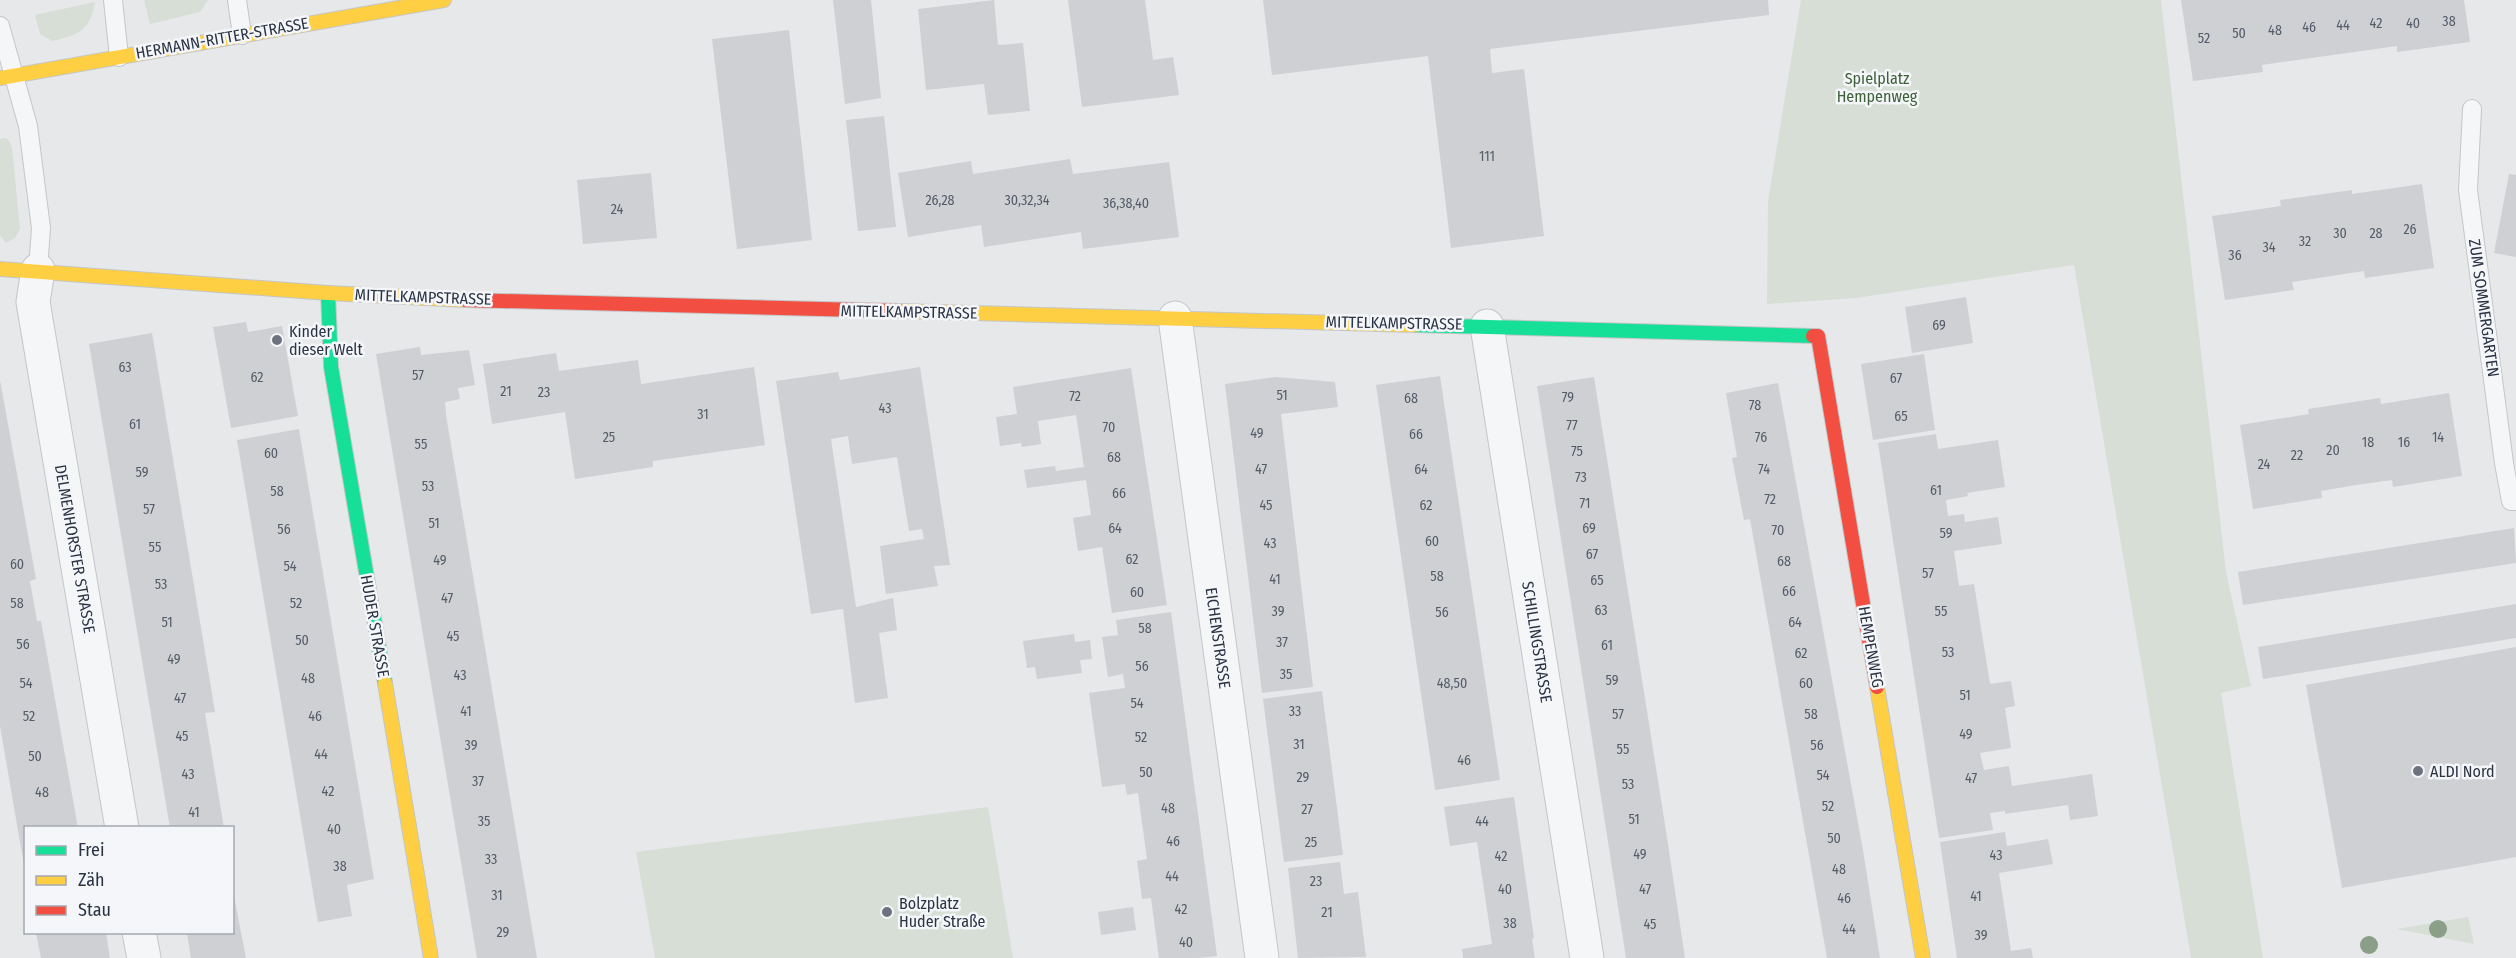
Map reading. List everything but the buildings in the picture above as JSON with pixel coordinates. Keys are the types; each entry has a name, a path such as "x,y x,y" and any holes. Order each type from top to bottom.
{"street":[{"name":"HERMANN-RITTER-STRASSE","path":"7,77 242,35 345,8 444,0"},
{"name":"MITTELKAMPSTRASSE","path":"0,269 328,293 846,311 1818,336"},
{"name":"DELMENHORSTER STRASSE","path":"38,270 33,302 122,826"},
{"name":"HUDER STRASSE","path":"328,293 332,367 431,958"},
{"name":"EICHENSTRASSE","path":"1175,318 1262,958"},
{"name":"SCHILLINGSTRASSE","path":"1487,326 1587,958"},
{"name":"HEMPENWEG","path":"1818,336 1923,958"},
{"path":"139,934 144,958"}],"lane":[{"path":"112,0 119,57"},
{"path":"237,0 242,35"},
{"path":"0,26 7,77 28,126 41,228 38,270"},
{"name":"ZUM SOMMERGARTEN","path":"2472,109 2468,190 2504,463 2511,501 2516,501"}],"green space":[{"path":"144,0 208,0 200,12 150,24"},
{"name":"Spielplatz Hempenweg","path":"1801,0 2161,0 2226,572 2251,686 2221,693 2263,958 2191,958 2074,265 1856,298 1767,304 1768,201"},
{"path":"95,2 86,26 76,34 52,41 40,34 35,15"},
{"path":"0,139 8,139 12,148 20,229 15,238 6,243 0,235"},
{"path":"988,807 1013,958 655,958 636,852"},
{"path":"2468,917 2474,944 2397,929"}],"traffic: fast":[{"path":"328,293 331,367 385,683"},
{"path":"1414,325 1813,336"}],"traffic: slow":[{"path":"0,78 444,0"},
{"path":"0,269 328,293 465,300"},
{"path":"899,311 1414,325"},
{"path":"385,683 431,958"},
{"path":"1877,687 1923,958"}],"traffic: jam":[{"path":"465,300 899,311"},
{"path":"1813,336 1818,336 1877,687"}],"place":[{"name":"Kinder dieser Welt","path":"277,340"},
{"name":"ALDI Nord","path":"2418,771"},
{"name":"Bolzplatz Huder Straße","path":"887,912"}]}
